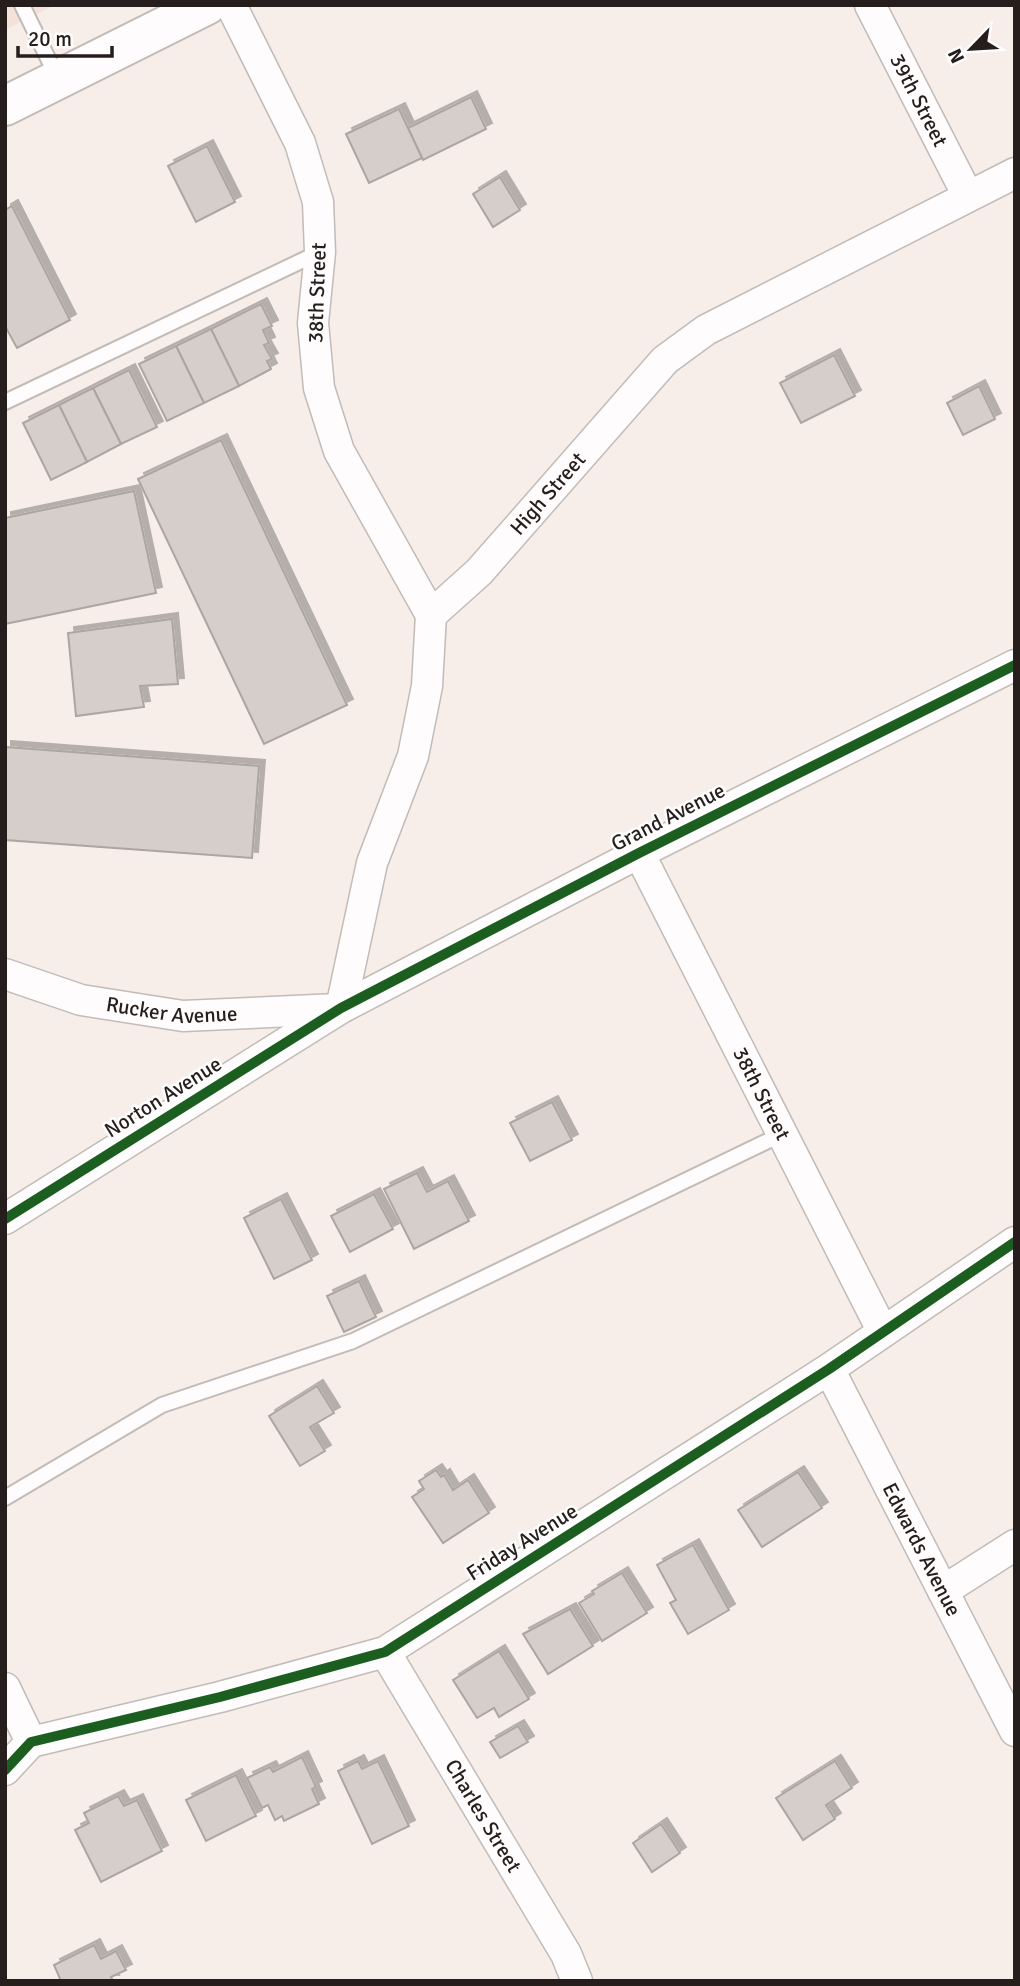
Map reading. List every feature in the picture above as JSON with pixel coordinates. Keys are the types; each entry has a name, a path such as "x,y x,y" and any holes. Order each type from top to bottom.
{"main road":[{"path":"5,106 207,5"}],"street":[{"name":"38th Street","path":"230,5 300,143 318,202 320,252 313,323 319,388 339,451 431,615"},
{"name":"39th Street","path":"870,5 968,196"},
{"name":"High Street","path":"431,615 479,572 665,360 706,330 1015,173"},
{"path":"341,1008 372,863 413,756 427,686 431,615"},
{"name":"Grand Avenue","path":"341,1008 639,853 1015,665"},
{"name":"38th Street","path":"639,853 883,1332"},
{"name":"Rucker Avenue","path":"5,974 81,1000 183,1016 341,1008"},
{"name":"Norton Avenue","path":"5,1219 341,1008"},
{"name":"Friday Avenue","path":"31,1742 220,1697 385,1651 830,1369 1015,1242"},
{"name":"Edwards Avenue","path":"830,1369 1015,1731"},
{"path":"943,1591 1015,1545"},
{"name":"Charles Street","path":"385,1651 566,1954 576,1981"},
{"path":"5,1688 31,1742 5,1770"}],"lane":[{"path":"22,5 58,79"},
{"path":"5,402 320,252"},
{"path":"5,1499 162,1405 353,1341 782,1134"}],"shaded area":[{"path":"5,5 55,5 5,30"}],"building":[{"path":"471,97 486,129 423,160 408,128"},
{"path":"399,109 422,158 369,183 346,134"},
{"path":"207,146 235,202 196,222 168,166"},
{"path":"500,177 520,210 493,227 473,194"},
{"path":"12,206 70,320 17,348 5,326 5,210"},
{"path":"261,304 272,326 263,330 269,343 264,345 272,359 267,361 271,369 239,386 211,329"},
{"path":"211,329 239,386 204,403 176,346"},
{"path":"176,346 204,403 167,421 139,364"},
{"path":"834,355 855,396 801,423 780,383"},
{"path":"129,370 157,427 121,444 93,388"},
{"path":"979,386 995,419 963,435 947,403"},
{"path":"93,388 121,444 87,462 59,405"},
{"path":"59,405 87,462 51,480 23,423"},
{"path":"221,440 347,705 264,744 138,479"},
{"path":"134,491 156,593 5,624 5,518"},
{"path":"172,619 178,684 140,686 144,707 76,716 68,633"},
{"path":"5,747 259,766 252,858 5,840"},
{"path":"552,1102 572,1140 530,1161 510,1123"},
{"path":"417,1173 427,1192 448,1181 469,1221 414,1249 384,1189"},
{"path":"374,1194 393,1229 350,1252 331,1216"},
{"path":"281,1199 312,1260 274,1279 244,1218"},
{"path":"359,1281 376,1317 344,1332 327,1296"},
{"path":"317,1386 334,1413 310,1427 325,1451 300,1466 269,1416"},
{"path":"436,1470 441,1477 444,1475 453,1490 468,1480 489,1513 443,1543 412,1497 424,1489 419,1481"},
{"path":"798,1472 822,1508 762,1547 738,1510"},
{"path":"693,1545 729,1610 688,1634 670,1603 676,1600 657,1565"},
{"path":"622,1573 647,1613 602,1641 579,1603 594,1594 592,1591"},
{"path":"570,1609 593,1646 548,1674 523,1634"},
{"path":"499,1651 529,1699 499,1717 494,1708 477,1718 453,1680"},
{"path":"518,1726 528,1742 500,1758 490,1742"},
{"path":"302,1757 316,1787 312,1789 319,1804 284,1821 282,1816 275,1820 268,1805 262,1808 247,1778 270,1767 273,1772"},
{"path":"358,1761 362,1769 378,1761 409,1826 372,1844 338,1771"},
{"path":"835,1761 852,1788 826,1805 835,1819 803,1840 776,1798"},
{"path":"236,1775 256,1816 206,1841 186,1800"},
{"path":"118,1796 124,1806 137,1800 162,1851 101,1882 75,1830 89,1823 84,1813"},
{"path":"661,1824 680,1853 652,1872 633,1843"},
{"path":"94,1945 101,1959 116,1951 126,1970 111,1977 113,1981 61,1981 54,1965"}],"cycle path":[{"path":"5,1219 341,1008 639,853 1015,665"},
{"path":"5,1770 31,1742 220,1697 385,1652 829,1369 1015,1242"}]}
